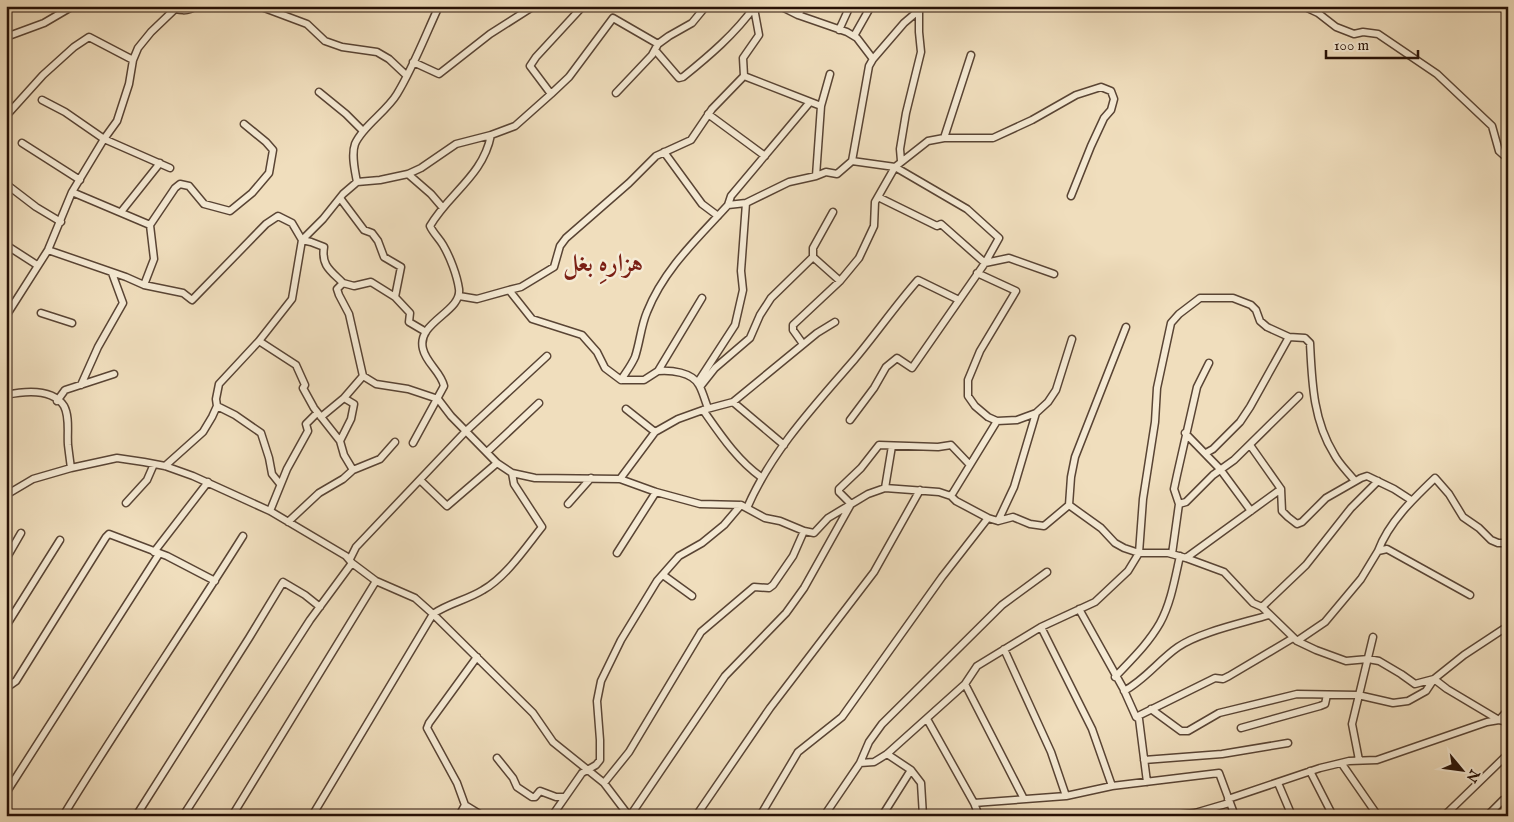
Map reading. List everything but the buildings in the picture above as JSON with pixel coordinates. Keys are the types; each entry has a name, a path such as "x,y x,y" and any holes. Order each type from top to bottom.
{"street":[{"path":"6,37 44,23 73,6"},
{"path":"6,316 9,303 48,250 72,192 117,121 124,104 133,60 138,48 174,7 186,10 196,6"},
{"path":"357,182 354,146 363,132 382,114 397,94 439,6"},
{"path":"412,62 440,74 490,34 534,6"},
{"path":"551,94 530,66 583,6"},
{"path":"616,93 656,47 668,36 692,23 706,6"},
{"path":"780,6 798,15 854,36 873,59"},
{"path":"798,15 803,6"},
{"path":"839,30 850,6"},
{"path":"854,36 871,6"},
{"path":"1303,6 1318,13 1336,27 1354,34 1363,32 1378,34 1437,74 1492,126 1499,151 1508,159"},
{"path":"262,7 307,24 325,41 342,47 377,52 389,59 406,75"},
{"path":"165,466 202,432 217,406 216,399 219,384 259,341 292,299 302,240 357,182 380,180 408,174 456,144 491,135 515,126 569,76 613,18 656,47 672,72 679,78 683,77 710,55 755,7"},
{"path":"459,296 477,299 521,287 554,267 560,246 566,238 629,184 656,156 691,140 708,114 744,76 743,58 759,35 755,7"},
{"path":"728,205 746,203 789,182 826,172 837,174 852,162 868,70 873,59 904,23 921,9"},
{"path":"901,161 900,149 906,113 922,52 918,32 921,9"},
{"path":"6,116 43,75 74,47 89,37 133,60"},
{"path":"944,138 971,56"},
{"path":"816,176 821,106 830,74"},
{"path":"744,76 821,106"},
{"path":"803,344 793,330 793,325 840,281 859,258 874,226 876,202 895,167 928,141 944,138 993,138 1032,120 1076,95 1101,87 1111,91 1114,99 1111,110 1104,118 1091,146 1072,196"},
{"path":"318,92 346,114 363,132"},
{"path":"42,100 65,112 104,139 170,168"},
{"path":"621,380 630,367 635,355 646,313 660,283 682,254 728,205 731,196 810,102"},
{"path":"708,114 765,156"},
{"path":"144,285 154,259 150,226 174,188 180,184 189,186 204,204 230,211 252,193 269,173 273,150 244,124"},
{"path":"414,444 444,386 442,378 423,349 424,336 459,296 459,288 449,259 430,226 468,180 488,150 491,135"},
{"path":"22,143 80,180"},
{"path":"664,152 702,204 718,216"},
{"path":"850,420 874,388 886,367 897,358 912,368 985,263 999,238 967,209 895,167 852,162"},
{"path":"121,212 160,163"},
{"path":"408,174 431,194 443,208"},
{"path":"6,184 36,207 61,222"},
{"path":"72,192 150,226"},
{"path":"878,197 937,226 941,224 985,263"},
{"path":"340,198 364,230 372,233 378,241 384,257 400,267 395,297"},
{"path":"699,384 735,325 743,290 741,271 746,203"},
{"path":"699,384 750,338 760,315 771,298 813,257 813,248 833,212"},
{"path":"48,250 144,285 183,293 192,300 266,224 278,216 292,223 302,240 324,247 322,257 325,265 343,283 354,286 370,282 395,297 410,313 409,322 426,332"},
{"path":"6,245 37,265"},
{"path":"813,257 840,281"},
{"path":"985,263 1009,258 1054,274"},
{"path":"81,385 98,347 123,304 112,273"},
{"path":"977,274 1016,291 980,350 968,380 968,396 974,406 988,417 997,421 1017,420 1036,413 1048,402 1056,390 1072,339"},
{"path":"552,816 582,773 596,765 600,760 597,701 601,681 621,640 657,581 679,556 710,537 744,506 761,477 784,445 918,280 959,300"},
{"path":"343,283 337,289 338,295 349,314 363,376 376,384 408,390 438,399 451,416 497,463 512,472 535,478 620,479 656,492 700,504 744,506 765,518 814,533 828,518 868,494 885,488 920,490 951,496 956,501 988,518 998,521 1013,518 1030,524 1044,526 1070,505"},
{"path":"509,290 532,319 582,335 597,352 605,368 621,380 644,380 658,371 702,298"},
{"path":"860,763 874,762 887,754 965,684 977,666 1041,627 1095,602 1128,571 1139,553 1143,499 1156,422 1157,388 1171,323 1188,306 1200,298 1233,298 1251,305 1256,310 1260,321 1267,326 1289,337 1304,338 1310,343 1313,395 1322,430 1334,455 1355,481"},
{"path":"41,312 72,323"},
{"path":"620,479 655,432 706,409 733,402 816,333 835,322"},
{"path":"1070,505 1070,489 1075,457 1126,326"},
{"path":"1206,453 1213,449 1240,422 1289,337"},
{"path":"259,341 296,365 305,385 303,388 319,415 340,441 344,455 353,470"},
{"path":"183,816 351,561 356,547 466,431 546,356"},
{"path":"1172,554 1178,504 1174,490 1185,433 1196,387 1209,363"},
{"path":"658,371 673,370 686,375 699,384 706,409 731,449 751,470 761,477"},
{"path":"58,400 65,390 114,374"},
{"path":"270,511 280,484 308,431 306,424 344,398 363,376"},
{"path":"6,395 21,392 49,394 58,400 64,407 68,422 68,446 71,468"},
{"path":"1178,504 1186,502 1220,469 1234,460 1299,396"},
{"path":"340,441 351,419 354,404 344,398"},
{"path":"733,402 784,445"},
{"path":"487,452 539,403"},
{"path":"217,406 235,415 261,433 272,474 280,484"},
{"path":"626,409 655,432"},
{"path":"998,521 1014,487 1036,413"},
{"path":"951,496 997,421"},
{"path":"1185,433 1220,469 1251,511"},
{"path":"288,522 319,492 343,479 353,470 380,459 395,442"},
{"path":"851,504 839,492 838,488 860,468 879,444 938,447 951,445 970,465"},
{"path":"1250,445 1281,489 1282,511 1297,524 1302,522 1326,498 1367,476 1411,500"},
{"path":"885,488 892,446"},
{"path":"6,495 33,479 117,458 165,466 208,482 270,511 351,561 376,581 415,598 532,712 553,742 604,783 630,816 724,676 786,613 800,594 851,504"},
{"path":"420,480 447,506 497,463"},
{"path":"126,503 147,480 154,464"},
{"path":"312,816 433,614 484,590 501,576 542,527 514,484 512,472"},
{"path":"568,504 591,478"},
{"path":"1136,717 1215,678 1223,679 1229,676 1325,622 1361,579 1386,535 1411,500 1435,478 1449,494 1463,517 1479,528 1491,540 1498,543 1508,541"},
{"path":"1262,607 1306,565 1351,508 1378,481"},
{"path":"6,793 157,553 208,482"},
{"path":"1115,677 1139,652 1160,622 1183,557 1281,489"},
{"path":"696,816 770,708 874,572 920,490"},
{"path":"617,553 656,492"},
{"path":"1070,505 1101,528 1115,543 1139,553 1172,554 1224,572 1252,603 1262,607 1295,639 1316,650 1346,661 1368,659 1379,661 1415,684 1434,679"},
{"path":"760,816 798,752 842,717 942,577 988,518"},
{"path":"604,783 630,752 700,632 754,586 769,588 773,585 793,556 804,531"},
{"path":"6,559 21,533"},
{"path":"6,688 16,680 109,534 182,563 215,581"},
{"path":"63,816 243,536"},
{"path":"6,626 60,540"},
{"path":"1378,551 1387,549 1470,595"},
{"path":"824,816 860,763 869,742 882,724 1002,605 1047,572"},
{"path":"663,575 692,596"},
{"path":"232,816 376,581"},
{"path":"136,816 250,638 283,582 305,595 320,607"},
{"path":"1079,609 1139,720 1147,782"},
{"path":"1124,691 1144,678 1177,648 1188,642 1228,627 1269,615"},
{"path":"1151,709 1181,731 1188,731 1219,713 1297,694 1358,695 1393,703 1408,701 1426,691 1434,679 1464,655 1508,626"},
{"path":"1041,627 1092,729 1112,786"},
{"path":"1359,760 1352,724 1373,637"},
{"path":"1004,648 1051,752 1066,796"},
{"path":"477,657 427,728 457,783 466,805 483,816"},
{"path":"1434,679 1447,690 1499,720 1508,722"},
{"path":"965,684 1024,799"},
{"path":"1241,728 1326,704 1328,695"},
{"path":"1166,816 1195,814 1310,771 1359,760 1377,760 1487,722 1499,720 1508,710"},
{"path":"927,719 974,803 979,816"},
{"path":"1144,760 1222,754 1288,743"},
{"path":"887,754 911,770 921,783 923,816"},
{"path":"1444,816 1508,754"},
{"path":"497,758 513,778 517,787 532,797 535,797 540,791 556,797 565,797"},
{"path":"1342,764 1378,816"},
{"path":"882,816 911,770"},
{"path":"1310,771 1333,816"},
{"path":"974,803 1066,796 1112,786 1219,773 1235,816"},
{"path":"1278,783 1292,816"},
{"path":"1487,816 1503,800"},
{"path":"459,816 466,805"}],"district":[{"name":"هزارهِ بغل","path":"603,262"}]}
